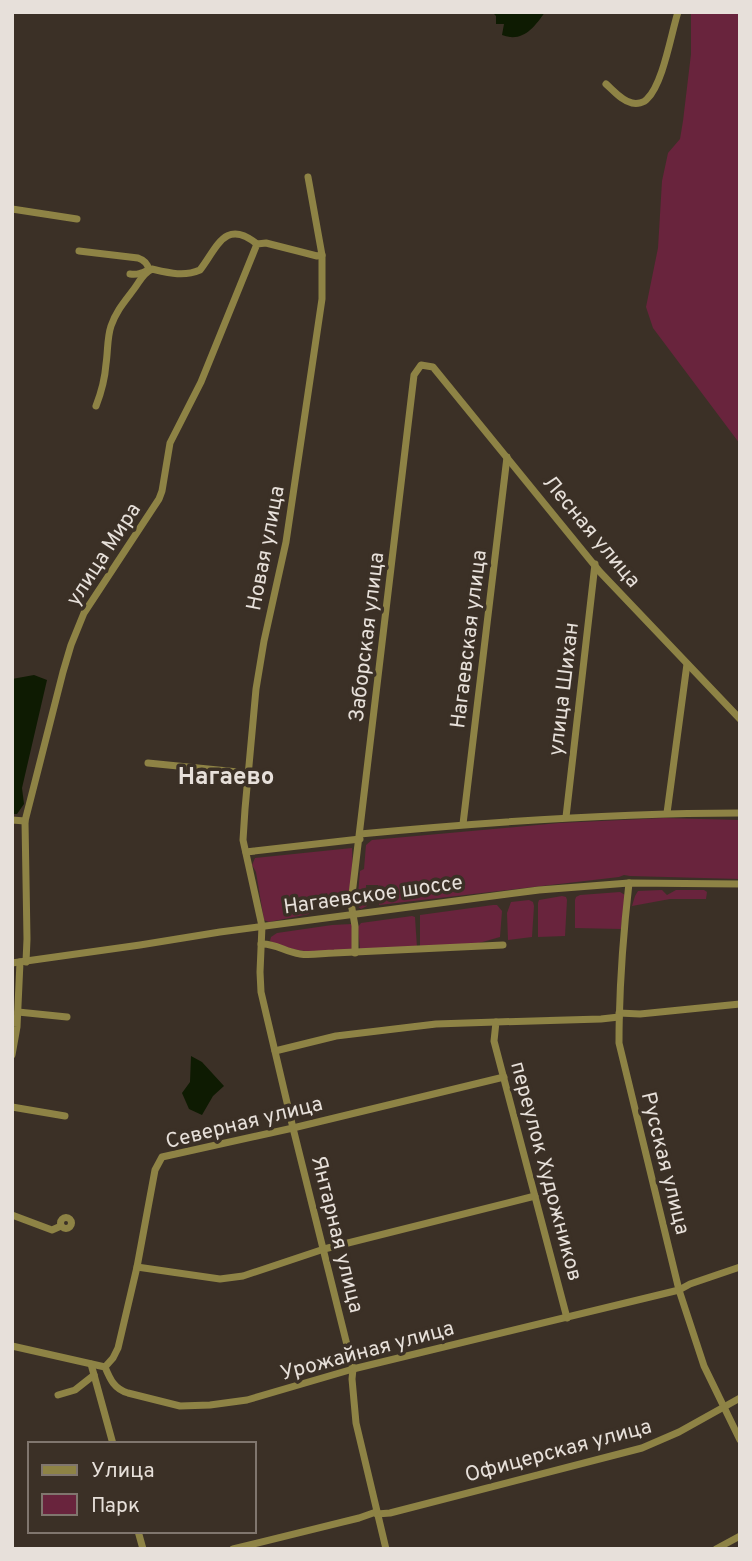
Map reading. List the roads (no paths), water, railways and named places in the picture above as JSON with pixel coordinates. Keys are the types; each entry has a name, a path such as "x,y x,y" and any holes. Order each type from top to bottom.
{"street":[{"path":"606,84 621,98 633,104 647,100 656,85 678,12"},
{"name":"Новая улица","path":"262,926 243,839 256,689 286,542 322,299 322,256 308,177"},
{"path":"12,209 77,219"},
{"path":"130,274 137,275 152,269 182,275 200,270 224,236 229,234 242,235 257,244 267,243 322,256"},
{"name":"улица Мира","path":"12,1055 18,1012 19,962 27,939 25,821 71,645 84,613 159,499 170,443 201,382 257,244"},
{"path":"79,251 138,258 149,270"},
{"path":"96,406 101,394 111,326 120,307 149,270"},
{"name":"Лесная улица","path":"421,365 433,367 594,564 740,719"},
{"name":"Заборская улица","path":"355,953 354,914 351,903 414,375 421,365"},
{"name":"Нагаевская улица","path":"463,824 507,457"},
{"name":"улица Шихан","path":"566,817 594,564"},
{"path":"667,813 687,664"},
{"path":"148,763 248,772"},
{"path":"246,852 463,824 566,817 740,813"},
{"path":"12,820 25,821"},
{"name":"Нагаевское шоссе","path":"19,962 262,926 539,890 629,883 740,884"},
{"name":"Русская улица","path":"629,883 624,928 619,1043 679,1290 704,1366 740,1440"},
{"name":"Янтарная улица","path":"262,926 261,992 354,1369 352,1379 356,1423 386,1549"},
{"path":"261,944 270,943 299,954 503,945"},
{"path":"275,1051 336,1036 436,1024 601,1019 740,1004"},
{"path":"18,1012 67,1017"},
{"name":"переулок Художников","path":"496,1022 494,1041 567,1318"},
{"name":"Северная улица","path":"105,1367 118,1348 137,1267 155,1170 162,1157 504,1077"},
{"path":"12,1107 65,1116"},
{"path":"137,1267 220,1279 243,1276 324,1249 535,1196"},
{"path":"12,1215 52,1230 61,1226"},
{"name":"Урожайная улица","path":"105,1367 113,1384 120,1391 180,1406 247,1400 354,1369 679,1290 740,1267"},
{"path":"12,1346 105,1367"},
{"path":"91,1364 113,1442"},
{"path":"58,1395 75,1390 94,1375"},
{"name":"Офицерская улица","path":"233,1549 377,1513 390,1513 642,1448 679,1432 740,1398"},
{"path":"716,1549 740,1536"}],"district":[{"name":"Нагаево","path":"226,776"}]}
